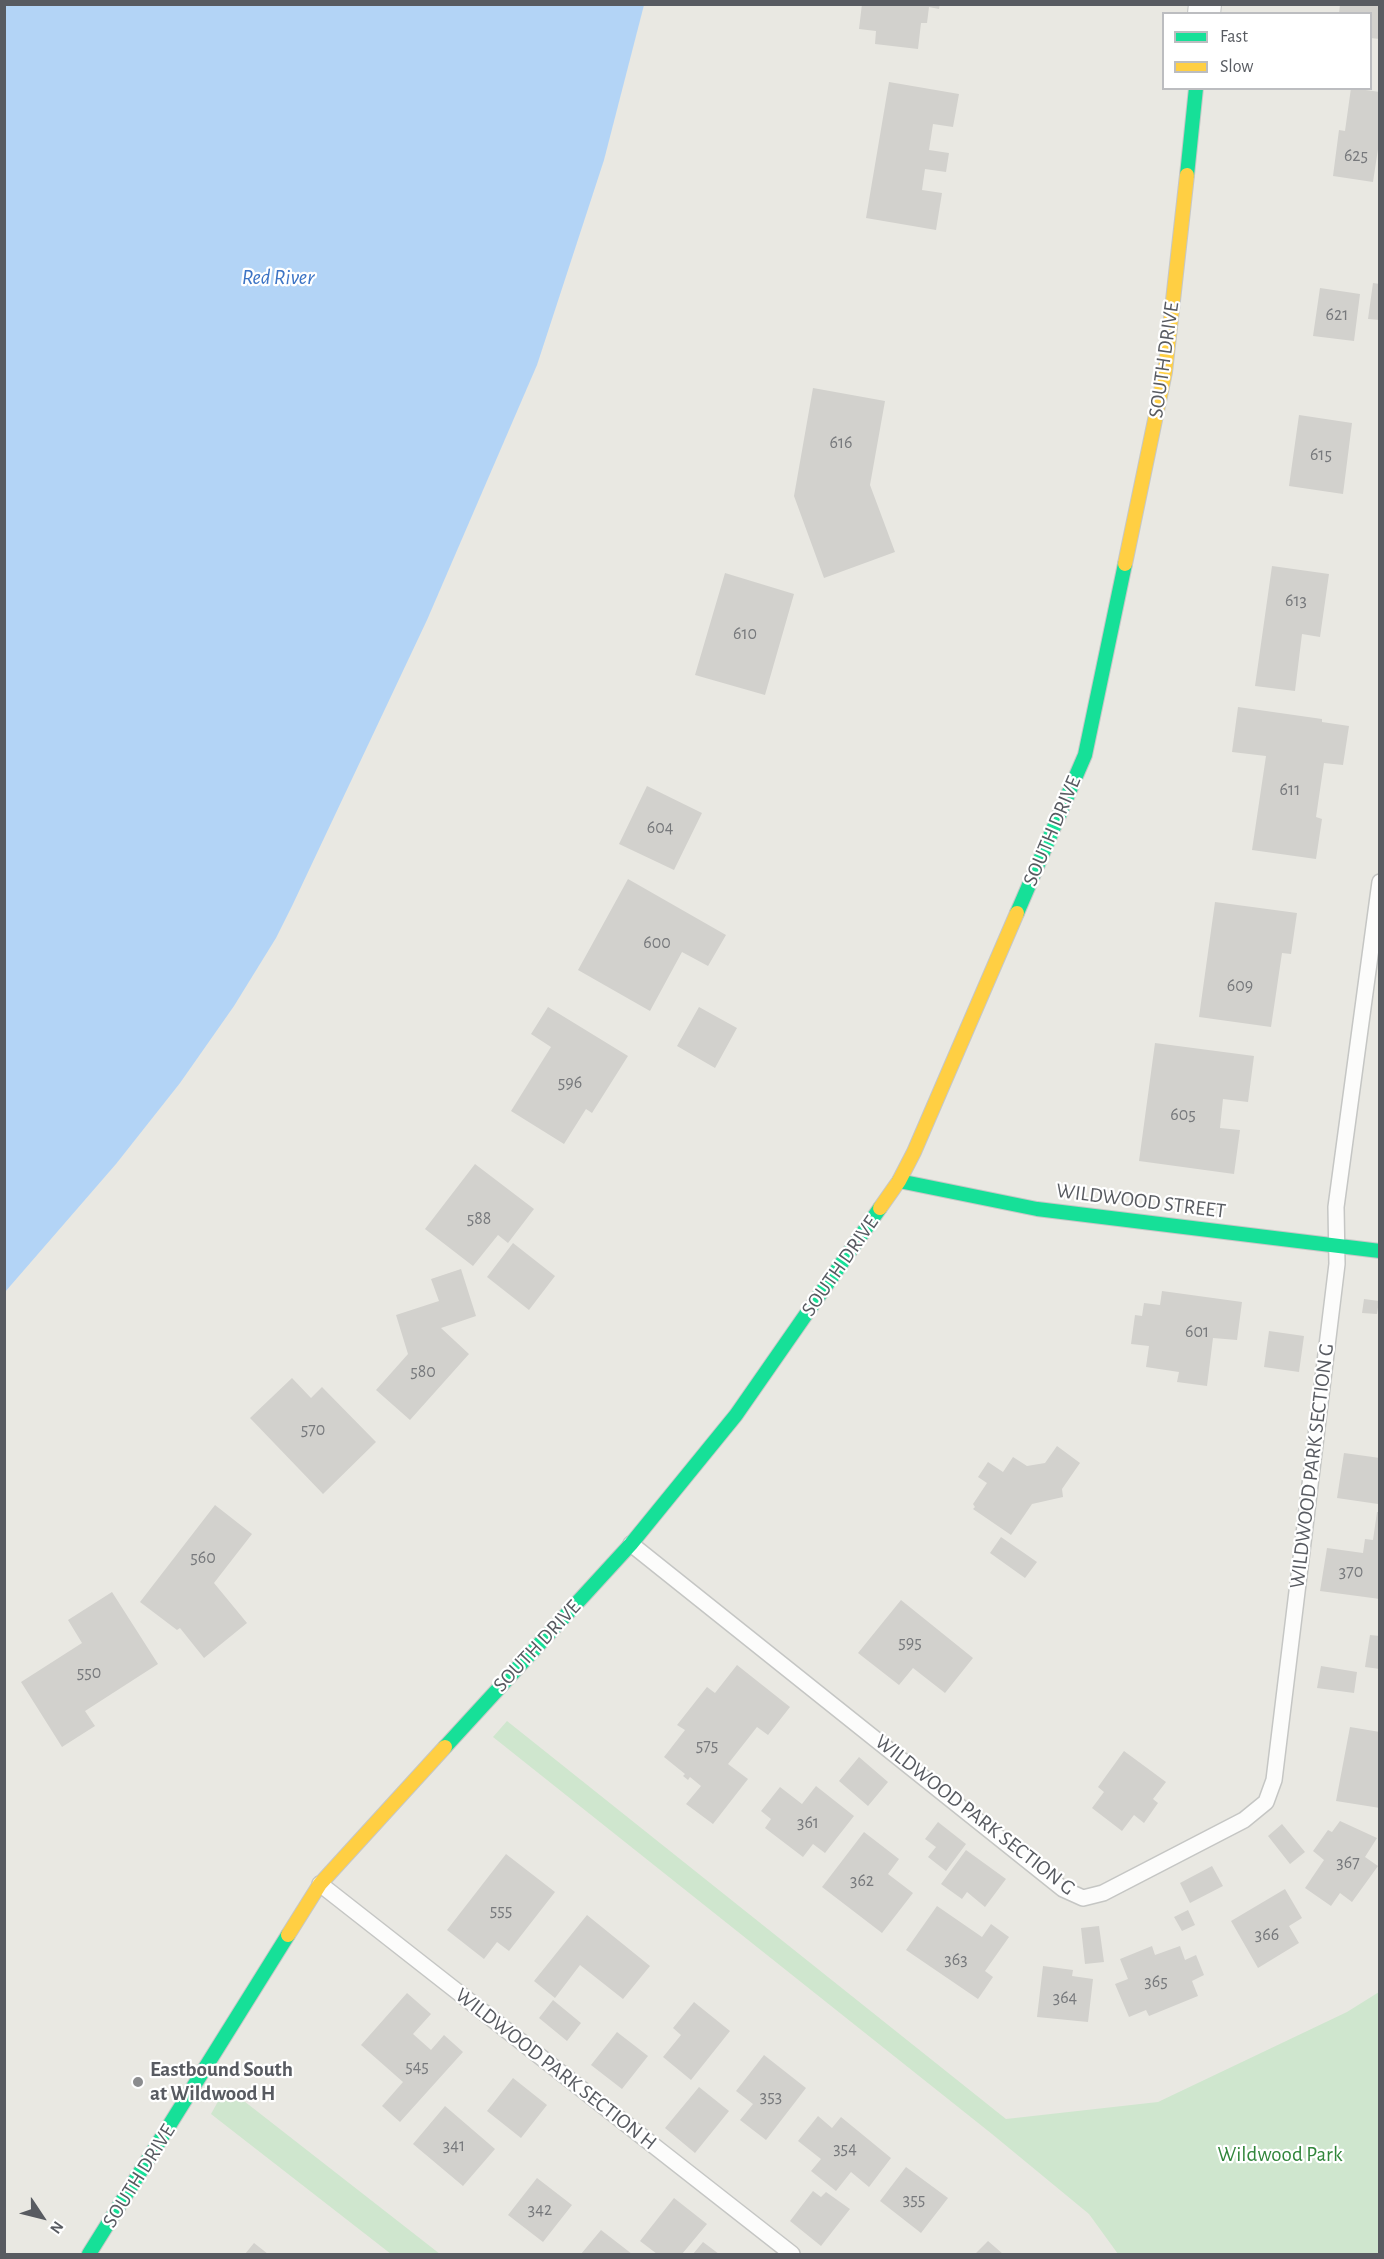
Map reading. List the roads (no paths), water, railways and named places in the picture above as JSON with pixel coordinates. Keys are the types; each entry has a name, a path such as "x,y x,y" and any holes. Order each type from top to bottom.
{"street":[{"name":"SOUTH DRIVE","path":"89,2254 320,1884 632,1544 736,1415 899,1181 914,1152 1085,755 1165,372 1196,90"},
{"name":"WILDWOOD STREET","path":"899,1181 1037,1209 1380,1251"}],"lane":[{"name":"WILDWOOD PARK SECTION G","path":"632,1544 1063,1889 1083,1898 1103,1893 1244,1820 1266,1802 1274,1780 1337,1264 1336,1207 1380,882"},
{"name":"WILDWOOD PARK SECTION H","path":"320,1884 792,2254"}],"water":[{"name":"Red River","path":"5,4 644,5 604,160 537,365 427,620 292,906 276,938 234,1006 180,1083 116,1164 5,1292"}],"place":[{"name":"Eastbound South at Wildwood H","path":"138,2082"}],"park label":[{"name":"Wildwood Park","path":"1280,2155"}]}
